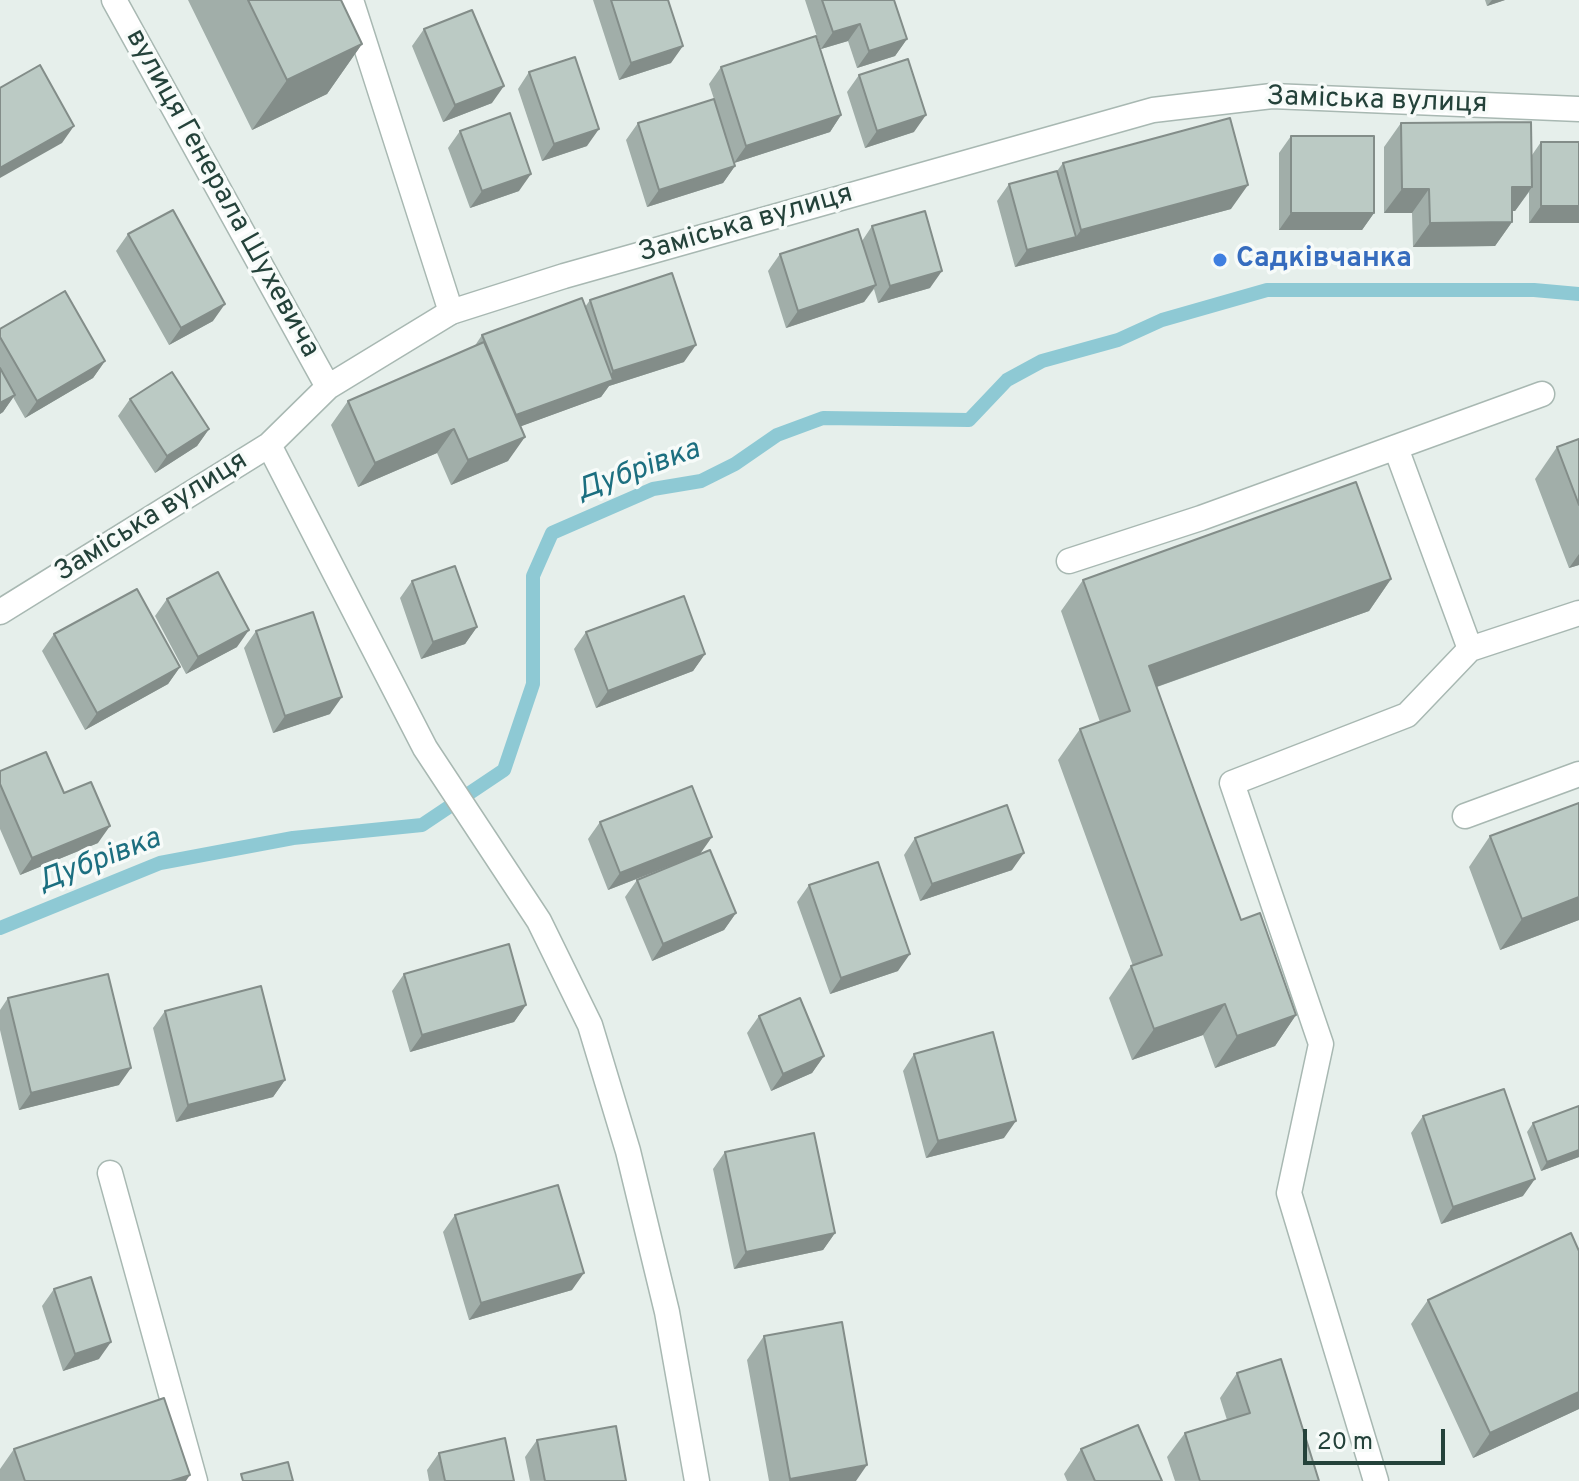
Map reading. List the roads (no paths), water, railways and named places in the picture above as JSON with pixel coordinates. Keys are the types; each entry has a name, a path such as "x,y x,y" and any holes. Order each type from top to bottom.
{"street":[{"name":"вулиця Генерала Шухевича","path":"114,0 328,387"},
{"path":"351,0 451,312"},
{"name":"Заміська вулиця","path":"0,612 269,445 328,387 451,312 564,276 1153,110 1272,96 1579,109"},
{"path":"1069,561 1201,518 1542,394"},
{"path":"269,445 425,748 539,921 590,1025 628,1151 667,1312 697,1481"},
{"path":"1396,448 1470,649"},
{"path":"1376,1481 1289,1193 1321,1044 1232,783 1407,715 1470,649 1579,613"},
{"path":"1465,816 1579,774"},
{"path":"110,1173 195,1481"}],"waterway":[{"name":"Дубрівка","path":"0,928 160,863 293,838 422,825 504,770 533,684 533,576 552,533 653,489 701,481 735,464 777,435 823,418 969,420 1007,380 1042,361 1118,340 1162,320 1267,290 1534,290 1579,294"}],"place":[{"name":"Садкiвчанка","path":"1220,260"}]}
